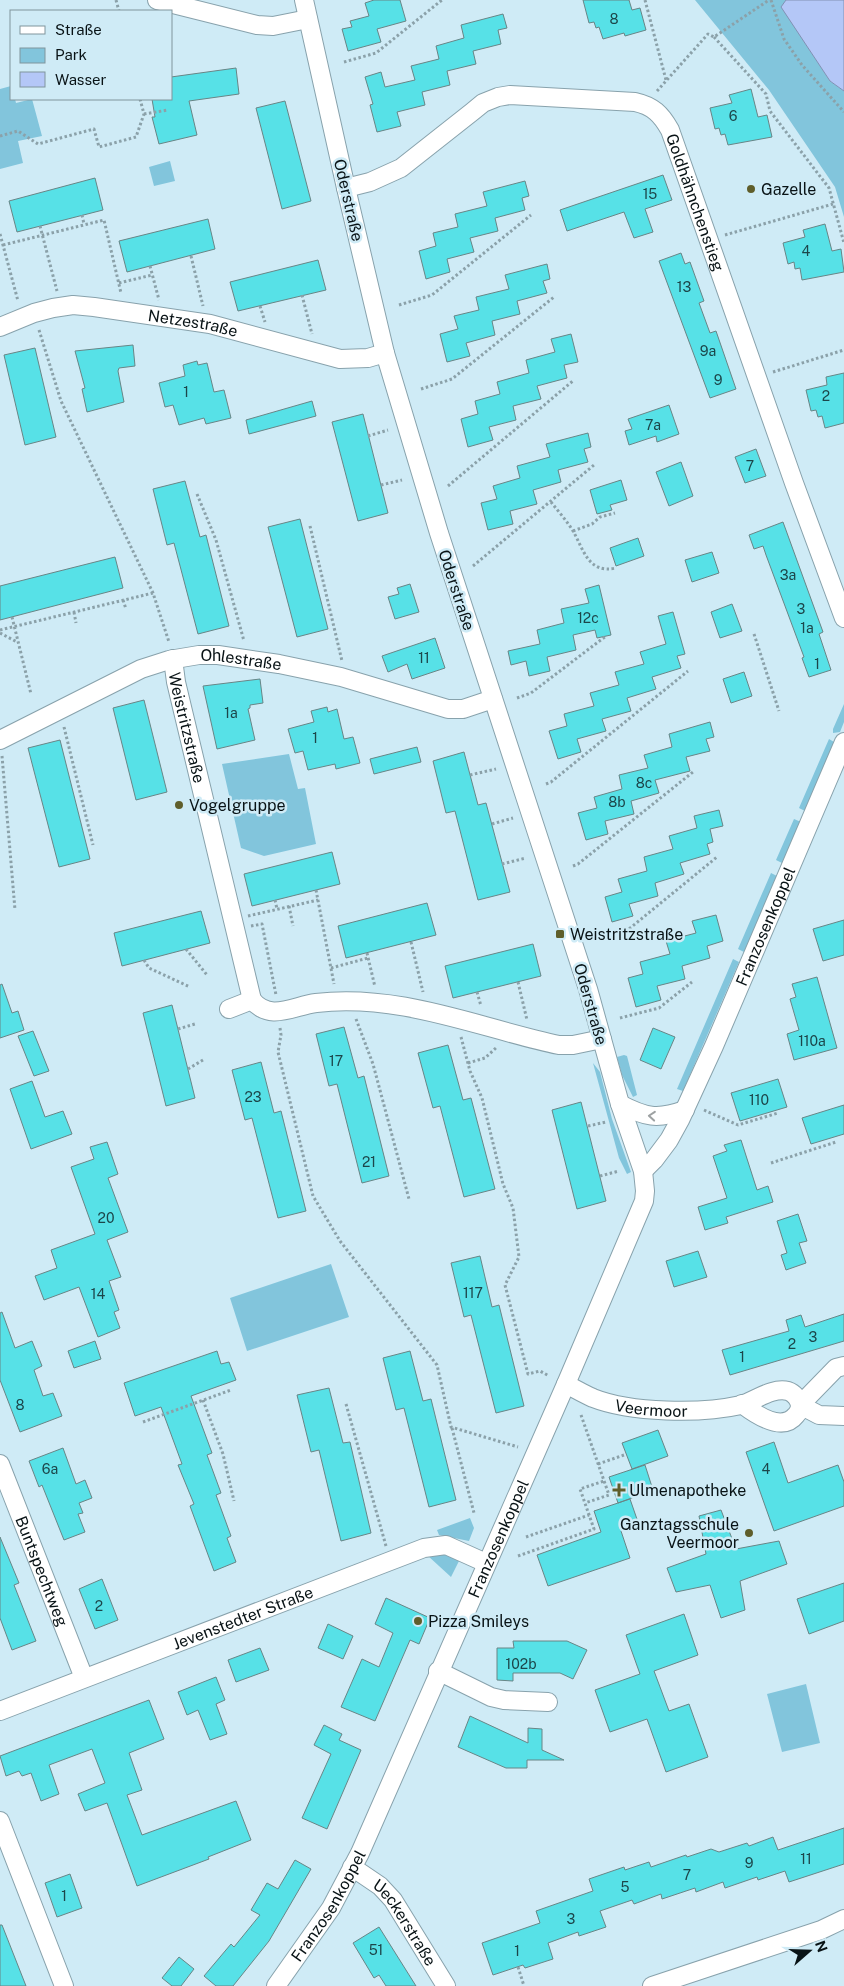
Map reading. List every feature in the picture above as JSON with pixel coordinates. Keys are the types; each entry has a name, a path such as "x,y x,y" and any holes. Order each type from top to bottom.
{"street":[{"path":"157,0 257,25 273,26 308,19"},
{"name":"Oderstraße","path":"304,0 385,352 439,533 573,942 620,1104 643,1171"},
{"name":"Goldhähnchenstieg","path":"346,188 370,182 401,168 483,103 498,97 521,95 646,104 656,110 670,130 844,618"},
{"name":"Netzestraße","path":"0,327 26,310 73,305 117,309 210,324 340,359 368,358 385,352"},
{"name":"Ohlestraße","path":"1,745 172,654 218,655 279,664 341,677 448,709 463,709 493,699"},
{"name":"Weistritzstraße","path":"172,654 176,682 252,1000"},
{"name":"Franzosenkoppel","path":"276,1986 331,1908 352,1867 566,1384 644,1201 646,1191 643,1171 654,1160 693,1110 714,1046 844,742"},
{"path":"228,1009 252,1000 258,1008 267,1011 278,1011 331,1001 385,1005 425,1010 559,1045 579,1045 602,1039"},
{"path":"620,1104 648,1116 661,1116 693,1110"},
{"path":"742,1404 757,1416 788,1422 794,1418 800,1405 836,1368 844,1366"},
{"name":"Veermoor","path":"566,1384 593,1398 628,1406 695,1410 742,1404 759,1397 788,1391 796,1396 800,1405"},
{"path":"800,1405 819,1415 844,1416"},
{"name":"Buntspechtweg","path":"0,1464 84,1678"},
{"name":"Jevenstedter Straße","path":"0,1711 424,1548 446,1545 486,1563"},
{"path":"438,1671 491,1697 504,1700 548,1702"},
{"path":"0,1821 64,1986"},
{"name":"Ueckerstraße","path":"352,1867 380,1886 393,1900 446,1986"},
{"path":"652,1986 821,1930 844,1920"}],"path":[{"path":"344,62 376,54 442,0"},
{"path":"645,0 666,80"},
{"path":"714,37 770,0 784,39 802,65 844,112"},
{"path":"654,95 708,34 714,37 766,94 770,111 829,188 844,244"},
{"path":"0,136 18,131 38,144 94,129 99,147 136,137 144,114 140,100"},
{"path":"144,114 168,110"},
{"path":"725,236 833,204"},
{"path":"399,305 432,295 531,214"},
{"path":"82,215 84,225"},
{"path":"3,246 104,220 122,297"},
{"path":"40,226 58,296"},
{"path":"0,234 26,310 61,401 153,593 172,654"},
{"path":"191,256 204,311"},
{"path":"150,266 159,302"},
{"path":"119,283 152,275"},
{"path":"302,295 314,342"},
{"path":"421,389 452,380 554,296"},
{"path":"260,306 266,328"},
{"path":"757,377 844,350"},
{"path":"448,486 574,380"},
{"path":"368,436 388,430"},
{"path":"473,566 594,465"},
{"path":"381,485 402,480"},
{"path":"197,494 216,540 247,649"},
{"path":"551,502 573,531 582,552 593,564 602,568 616,568"},
{"path":"573,531 592,524 600,517 615,512"},
{"path":"310,526 341,649 344,669"},
{"path":"0,632 153,593"},
{"path":"123,600 126,609"},
{"path":"74,612 76,623"},
{"path":"12,617 31,694"},
{"path":"0,632 18,642"},
{"path":"754,634 779,711"},
{"path":"517,698 531,693 606,636"},
{"path":"546,784 551,782 688,671"},
{"path":"62,719 93,845"},
{"path":"1,745 15,910"},
{"path":"470,776 496,769"},
{"path":"573,866 578,864 693,772"},
{"path":"492,824 513,818"},
{"path":"596,940 629,930 717,857"},
{"path":"502,864 526,858"},
{"path":"316,890 336,992"},
{"path":"275,900 278,909"},
{"path":"243,917 318,900"},
{"path":"289,906 294,926"},
{"path":"246,927 262,924 277,1001"},
{"path":"411,942 423,993"},
{"path":"186,949 208,975"},
{"path":"367,953 377,995"},
{"path":"331,968 368,958"},
{"path":"144,960 149,968 190,987"},
{"path":"518,982 529,1028"},
{"path":"620,1018 658,1008 692,982"},
{"path":"477,992 483,1014"},
{"path":"356,1013 356,1020 373,1064 409,1198"},
{"path":"280,1022 282,1036 278,1052 313,1196 340,1241 437,1366 474,1513"},
{"path":"178,1029 196,1024"},
{"path":"459,1029 468,1063 482,1098 503,1184 513,1208 520,1257 505,1286 525,1365 528,1374 540,1371 549,1376"},
{"path":"468,1063 485,1058 503,1041"},
{"path":"188,1069 203,1060"},
{"path":"693,1110 738,1125 778,1113"},
{"path":"588,1126 606,1122"},
{"path":"771,1163 836,1142"},
{"path":"600,1176 619,1172"},
{"path":"143,1422 231,1390"},
{"path":"203,1400 223,1454 234,1501"},
{"path":"346,1404 386,1546"},
{"path":"581,1415 609,1494 585,1503"},
{"path":"452,1427 518,1447"},
{"path":"598,1464 624,1455"},
{"path":"518,1556 594,1529 580,1490 604,1481"},
{"path":"526,1537 589,1515"},
{"path":"518,1967 524,1986"}],"green space":[{"path":"695,0 786,0 782,7 830,81 844,91 844,217 835,187 769,90"},
{"path":"10,86 10,100 15,100 16,103 32,100 42,136 18,141 23,163 0,169 0,89"},
{"path":"170,161 175,181 154,186 149,167"},
{"path":"844,704 844,722 840,732 833,733 833,729"},
{"path":"829,739 834,742 805,811 799,808"},
{"path":"289,754 298,789 305,788 316,844 264,856 241,848 222,764"},
{"path":"794,819 801,822 782,863 776,860"},
{"path":"771,873 777,876 744,952 738,949"},
{"path":"733,959 739,962 683,1091 677,1089"},
{"path":"627,1056 637,1095 633,1097 622,1075 617,1057"},
{"path":"593,1063 600,1072 612,1119 631,1172 627,1174 619,1158"},
{"path":"331,1264 349,1317 247,1351 230,1298"},
{"path":"470,1518 474,1528 469,1541 439,1535 437,1530"},
{"path":"443,1553 451,1555 459,1561 451,1577 427,1555"},
{"path":"806,1684 820,1743 782,1752 767,1694"}],"water":[{"path":"786,0 844,0 844,91 830,81 781,7"}],"building":[{"path":"374,0 400,0 406,21 377,29 381,42 348,51 342,29 352,27 350,21 369,16 365,3"},
{"path":"583,0 629,0 632,10 640,8 646,30 625,36 624,33 603,39 599,27 596,28 594,22 589,23"},
{"path":"503,14 507,28 498,30 501,44 473,51 476,64 447,71 450,85 422,92 425,105 397,112 401,126 377,132 370,105 373,104 365,77 381,72 385,87 415,80 411,66 439,59 436,46 464,38 461,25"},
{"path":"236,68 239,94 189,101 197,135 159,144 152,117 155,117 152,100 172,100 172,77"},
{"path":"751,89 758,117 767,115 772,137 728,145 725,134 721,135 719,128 715,129 710,108 732,103 729,95"},
{"path":"285,101 311,201 282,209 256,108"},
{"path":"663,175 672,200 645,209 653,232 634,238 624,212 567,231 560,210"},
{"path":"95,178 103,210 17,232 9,201"},
{"path":"525,181 529,196 522,198 525,210 495,218 498,231 470,238 474,252 447,259 450,272 426,279 419,251 436,246 433,233 458,227 455,214 487,206 483,192"},
{"path":"208,219 215,249 127,272 119,241"},
{"path":"825,224 832,251 841,249 844,272 802,280 800,268 795,269 794,262 788,264 783,243 805,237 803,230"},
{"path":"681,253 685,264 690,262 704,301 699,303 710,333 716,331 736,389 710,398 659,261"},
{"path":"318,260 326,290 238,311 230,282"},
{"path":"547,264 550,279 543,281 547,293 517,301 520,314 492,321 495,335 466,343 470,356 447,362 440,334 458,329 454,316 479,310 476,297 509,289 505,275"},
{"path":"571,334 578,362 564,365 567,378 537,386 541,399 513,406 516,420 489,427 493,440 468,447 461,419 478,414 475,401 500,394 497,382 529,373 526,360 555,352 551,339"},
{"path":"133,345 135,366 119,368 118,371 124,402 87,412 82,389 85,388 75,351"},
{"path":"35,348 56,437 25,445 4,355"},
{"path":"197,361 198,365 207,363 214,392 224,390 231,418 206,424 204,418 179,425 173,405 165,407 159,383 185,376 183,365"},
{"path":"844,373 844,423 825,428 822,416 818,417 816,410 811,411 806,390 827,385 826,377"},
{"path":"312,401 316,416 249,434 246,420"},
{"path":"669,405 679,434 657,442 656,436 629,445 625,431 632,429 628,419"},
{"path":"363,414 388,513 358,521 332,422"},
{"path":"588,433 591,447 584,449 588,462 558,470 561,482 533,490 537,504 510,511 513,524 488,530 481,503 497,499 493,486 520,478 517,466 550,457 546,444"},
{"path":"756,449 766,476 745,483 735,457"},
{"path":"681,462 693,496 669,506 656,472"},
{"path":"621,480 627,500 610,505 612,510 597,514 590,490"},
{"path":"185,481 200,537 206,535 229,626 198,634 174,543 167,545 153,489"},
{"path":"300,519 328,629 297,637 268,527"},
{"path":"783,522 823,632 819,634 831,670 809,677 802,658 804,657 763,546 754,549 749,535"},
{"path":"638,538 644,556 616,566 610,548"},
{"path":"712,552 719,573 692,582 685,560"},
{"path":"115,557 123,588 0,620 0,586"},
{"path":"410,584 419,612 395,619 388,597 399,594 397,588"},
{"path":"599,585 611,635 597,638 595,630 573,635 576,650 547,657 550,671 529,676 526,661 511,665 508,651 540,644 537,630 564,623 561,609 589,603 585,589"},
{"path":"732,604 742,631 720,638 711,612"},
{"path":"673,612 685,654 677,656 681,668 652,677 656,689 627,698 631,711 602,719 606,731 577,739 581,752 558,759 549,731 567,726 564,714 594,706 590,693 619,685 615,672 644,664 640,652 666,644 658,616"},
{"path":"435,638 445,668 412,679 407,664 388,672 382,656"},
{"path":"744,672 752,696 731,703 723,679"},
{"path":"260,679 263,703 250,705 248,709 255,740 217,749 203,686"},
{"path":"144,700 167,792 136,800 113,708"},
{"path":"327,707 328,712 337,709 344,739 353,737 360,763 336,769 335,764 308,770 303,751 295,753 288,729 314,722 311,711"},
{"path":"710,722 714,737 706,739 710,751 686,757 690,771 655,780 659,793 631,801 634,814 605,821 608,834 586,840 578,813 597,808 594,797 622,789 619,775 648,768 644,755 672,747 669,734"},
{"path":"60,740 90,859 59,867 28,748"},
{"path":"417,747 421,762 374,774 370,759"},
{"path":"464,752 478,805 486,803 510,892 478,900 455,811 446,813 433,761"},
{"path":"719,810 723,826 710,829 713,842 707,844 710,854 680,863 684,874 655,883 658,896 629,904 633,916 612,922 605,897 622,892 618,879 647,871 644,857 673,849 669,836 697,828 694,816"},
{"path":"332,852 340,884 252,906 244,874"},
{"path":"427,903 436,935 346,958 338,926"},
{"path":"201,911 210,943 122,966 114,933"},
{"path":"716,915 723,941 707,946 710,958 682,966 685,979 657,986 661,1000 636,1007 628,978 643,974 640,962 670,954 666,941 696,933 692,921"},
{"path":"844,920 844,955 823,961 813,929"},
{"path":"533,944 541,976 453,998 445,966"},
{"path":"817,977 837,1048 794,1060 787,1034 799,1030 790,999 796,997 792,984"},
{"path":"2,984 12,1013 18,1011 24,1030 0,1038 0,985"},
{"path":"172,1005 195,1098 166,1106 143,1013"},
{"path":"344,1027 358,1078 364,1076 389,1176 362,1183 337,1084 329,1086 316,1034"},
{"path":"653,1028 675,1037 661,1069 640,1060"},
{"path":"33,1031 49,1071 34,1076 18,1036"},
{"path":"448,1045 463,1100 471,1098 495,1189 464,1197 440,1106 433,1108 418,1053"},
{"path":"261,1062 274,1113 281,1111 306,1211 278,1218 252,1118 245,1120 232,1070"},
{"path":"778,1079 787,1107 740,1121 731,1093"},
{"path":"32,1081 45,1117 63,1111 72,1134 31,1149 10,1089"},
{"path":"581,1102 606,1201 577,1209 552,1110"},
{"path":"844,1105 844,1134 811,1144 802,1118"},
{"path":"741,1140 757,1190 768,1186 773,1202 726,1217 728,1223 705,1230 698,1207 727,1198 713,1156 727,1151 724,1145"},
{"path":"107,1142 118,1174 108,1178 128,1232 107,1240 121,1277 109,1281 119,1310 114,1312 120,1328 98,1337 79,1287 44,1300 35,1276 57,1268 51,1250 95,1234 71,1167 94,1159 90,1147"},
{"path":"798,1214 807,1241 799,1243 806,1263 786,1270 781,1255 787,1253 777,1221"},
{"path":"698,1251 707,1277 674,1287 666,1261"},
{"path":"480,1256 492,1307 499,1305 524,1406 496,1413 471,1315 464,1317 451,1263"},
{"path":"2,1312 15,1348 32,1341 42,1366 34,1370 43,1396 53,1393 62,1416 20,1432 0,1380 0,1313"},
{"path":"844,1314 844,1341 730,1375 722,1350 789,1331 786,1320 801,1315 805,1327"},
{"path":"95,1341 101,1359 74,1368 68,1351"},
{"path":"217,1351 221,1364 229,1362 236,1380 191,1396 212,1453 207,1455 221,1493 216,1495 231,1536 227,1538 236,1562 214,1571 190,1506 194,1504 178,1465 182,1464 161,1407 135,1416 124,1383"},
{"path":"410,1351 423,1401 431,1399 456,1500 429,1507 404,1408 396,1410 383,1358"},
{"path":"329,1388 343,1443 350,1442 371,1533 341,1541 319,1450 311,1452 297,1395"},
{"path":"658,1430 668,1456 632,1469 622,1443"},
{"path":"774,1442 788,1483 838,1465 844,1482 844,1506 774,1531 746,1452"},
{"path":"63,1448 76,1484 85,1480 92,1498 79,1503 83,1513 78,1514 85,1532 64,1540 42,1485 39,1487 29,1461"},
{"path":"645,1465 653,1490 618,1503 609,1477"},
{"path":"630,1499 639,1525 621,1531 630,1558 548,1586 537,1555 601,1532 594,1511"},
{"path":"721,1510 736,1549 779,1541 787,1564 740,1581 745,1610 721,1618 710,1585 676,1592 667,1568 706,1554 699,1516"},
{"path":"0,1537 19,1583 14,1585 36,1641 12,1650 0,1618"},
{"path":"102,1579 118,1620 95,1629 79,1589"},
{"path":"844,1583 844,1621 809,1634 797,1599"},
{"path":"386,1598 430,1618 419,1644 410,1640 375,1721 341,1707 362,1659 379,1667 393,1633 375,1624"},
{"path":"684,1614 698,1655 654,1671 669,1711 689,1704 708,1757 666,1772 647,1719 610,1732 595,1690 640,1674 626,1635"},
{"path":"328,1624 353,1636 343,1659 318,1648"},
{"path":"513,1641 567,1641 587,1650 573,1679 560,1673 513,1673 513,1681 497,1680 497,1648 514,1648"},
{"path":"260,1648 269,1670 236,1682 228,1660"},
{"path":"216,1677 225,1700 216,1704 227,1734 210,1740 198,1710 187,1715 178,1692"},
{"path":"149,1700 164,1739 129,1753 142,1790 127,1795 142,1835 236,1801 251,1840 208,1857 209,1859 137,1886 107,1803 85,1811 78,1794 105,1783 92,1749 49,1765 59,1794 41,1801 31,1773 22,1776 19,1771 6,1776 0,1756"},
{"path":"470,1716 528,1743 528,1728 542,1729 542,1750 564,1760 527,1760 527,1768 506,1768 458,1747"},
{"path":"324,1725 342,1734 339,1740 361,1750 327,1829 302,1818 331,1754 314,1745"},
{"path":"844,1828 844,1864 789,1882 785,1871 758,1880 757,1877 725,1888 723,1882 696,1892 695,1888 662,1899 661,1894 634,1904 632,1900 600,1911 606,1927 579,1936 578,1932 548,1943 553,1959 525,1968 523,1965 493,1975 482,1943 540,1923 536,1911 593,1891 589,1879 624,1867 625,1870 649,1862 651,1867 686,1855 687,1857 711,1849 719,1852 747,1843 749,1846 773,1837 778,1850"},
{"path":"295,1860 311,1869 269,1941 233,1986 216,1986 204,1976 231,1944 234,1947 260,1915 251,1910 267,1883 278,1889"},
{"path":"70,1874 82,1908 57,1917 45,1883"},
{"path":"0,1925 2,1925 26,1986 0,1986"},
{"path":"379,1927 416,1986 386,1986 379,1975 374,1978 353,1943"},
{"path":"179,1957 194,1969 181,1986 172,1986 162,1978"}],"place":[{"name":"Gazelle","path":"751,189"},
{"name":"Vogelgruppe","path":"179,805"},
{"name":"Weistritzstraße","path":"560,934"},
{"name":"Ulmenapotheke","path":"619,1490"},
{"name":"Ganztagsschule Veermoor","path":"749,1533"},
{"name":"Pizza Smileys","path":"418,1621"}]}
